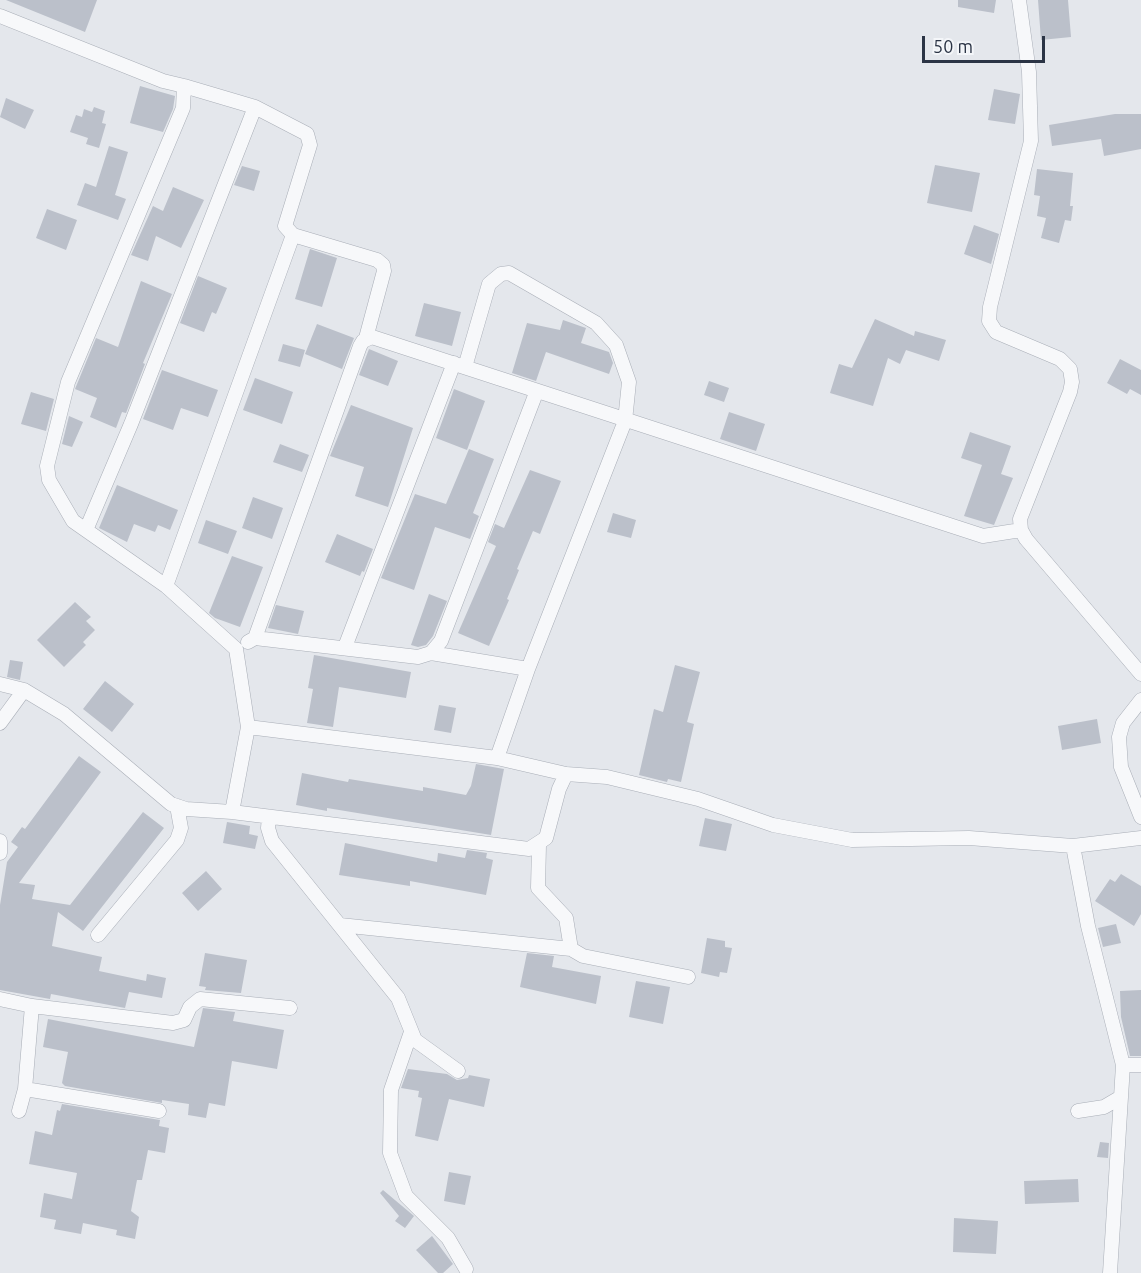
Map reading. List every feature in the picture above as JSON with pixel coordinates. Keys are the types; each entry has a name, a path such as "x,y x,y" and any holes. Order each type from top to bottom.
{"street":[{"path":"1019,0 1029,72 1031,141 990,307 989,321 991,328 996,332 1060,359 1070,369 1072,382 1020,519 1021,530 1026,539 1141,674"},
{"path":"0,16 163,81 255,106 307,134 310,140 286,216 285,226 293,235 377,260 382,265 384,271 366,338 360,346 255,638"},
{"path":"184,86 183,108 68,382 47,466 49,480 73,521 166,586 236,649 248,727 232,812"},
{"path":"86,530 255,106"},
{"path":"166,586 293,235"},
{"path":"345,647 460,365 489,284 501,274 518,276 596,323 616,345 629,382 626,421 528,669 497,758"},
{"path":"366,338 377,338 536,393 983,536 1021,530"},
{"path":"431,653 441,641 536,393"},
{"path":"236,649 255,638 418,657 431,653 528,669"},
{"path":"0,684 24,690 64,714 171,804 182,808 232,812 529,849 539,845 546,838 559,789 566,774"},
{"path":"0,723 24,690"},
{"path":"1141,700 1123,723 1119,737 1121,766 1141,817"},
{"path":"248,727 497,758 566,774 608,777 698,799 773,825 852,840 969,838 1073,846 1141,838"},
{"path":"99,935 177,840 181,828 182,808"},
{"path":"269,817 268,828 272,841 398,998 411,1032 422,1047 458,1071"},
{"path":"0,841 0,853"},
{"path":"539,845 538,888 566,918 571,949"},
{"path":"1073,846 1088,926 1124,1065 1110,1273"},
{"path":"340,925 571,949 582,956 688,977"},
{"path":"0,999 32,1006 173,1023 184,1020 190,1007 200,999 290,1008"},
{"path":"19,1111 25,1089 32,1006"},
{"path":"411,1032 391,1090 390,1153 406,1196 448,1238 466,1269"},
{"path":"1124,1065 1141,1065"},
{"path":"25,1089 159,1111"},
{"path":"1078,1111 1104,1107 1121,1097"}],"building":[{"path":"6,0 97,0 85,32"},
{"path":"958,0 996,0 994,13 958,7"},
{"path":"1038,0 1068,0 1071,37 1041,40"},
{"path":"140,86 175,96 173,109 163,132 130,123"},
{"path":"994,89 1020,94 1015,124 988,120"},
{"path":"6,98 34,110 25,129 0,117"},
{"path":"94,107 105,111 102,123 106,124 99,148 86,144 88,138 70,132 76,115 82,117 84,109 92,112"},
{"path":"1115,114 1141,114 1141,149 1104,156 1101,139 1052,146 1049,125"},
{"path":"109,146 128,152 115,195 126,199 118,220 77,205 85,183 96,187"},
{"path":"935,165 980,173 972,212 927,203"},
{"path":"242,166 260,171 254,191 234,185"},
{"path":"1037,169 1073,173 1071,221 1065,220 1059,243 1041,238 1046,218 1037,216 1040,196 1034,195"},
{"path":"173,187 204,200 181,248 156,236 148,261 131,255 153,206 163,211"},
{"path":"47,209 77,220 66,250 36,238"},
{"path":"974,225 999,234 991,264 964,254"},
{"path":"310,249 337,258 322,307 295,299"},
{"path":"198,276 227,288 216,314 212,312 204,332 180,323"},
{"path":"141,281 172,294 143,363 145,364 126,413 122,412 116,428 90,417 97,398 75,389 96,338 118,347"},
{"path":"424,303 461,312 452,346 415,336"},
{"path":"875,319 914,336 915,331 946,340 939,361 906,350 900,364 888,358 873,406 830,393 839,364 852,368"},
{"path":"563,320 586,328 581,343 609,352 613,363 609,374 546,352 536,381 512,373 527,323 560,330"},
{"path":"317,324 354,338 342,369 305,354"},
{"path":"283,344 305,350 300,367 278,361"},
{"path":"369,349 398,361 388,386 359,375"},
{"path":"1120,359 1141,370 1141,395 1130,389 1127,394 1107,383"},
{"path":"162,370 218,390 208,417 181,408 173,430 143,419"},
{"path":"255,378 293,392 282,424 243,410"},
{"path":"709,381 729,388 724,402 704,395"},
{"path":"454,389 485,401 467,450 436,438"},
{"path":"31,392 54,399 46,431 21,424"},
{"path":"351,405 413,428 388,507 355,496 364,467 330,456"},
{"path":"729,412 765,424 756,451 720,439"},
{"path":"69,416 83,422 72,447 62,444"},
{"path":"970,432 1011,446 1001,474 1013,478 994,525 964,516 982,465 961,458"},
{"path":"280,444 309,455 302,472 273,462"},
{"path":"469,449 494,459 473,513 479,516 470,539 435,527 414,590 381,578 415,494 446,504"},
{"path":"530,470 561,481 540,534 533,531 517,569 519,570 507,599 509,600 489,646 458,633 496,546 488,542 495,524 504,528"},
{"path":"117,485 178,510 170,530 158,525 155,532 134,524 127,542 99,528"},
{"path":"253,497 283,508 272,539 242,528"},
{"path":"613,513 636,520 631,538 607,532"},
{"path":"206,520 237,531 228,554 198,543"},
{"path":"337,534 373,549 364,572 362,571 360,576 325,562"},
{"path":"232,556 263,567 240,627 215,618 209,613"},
{"path":"429,594 447,601 433,636 426,645 418,647 411,645"},
{"path":"75,602 91,617 86,621 95,630 83,642 86,645 64,667 37,640"},
{"path":"276,605 304,611 298,634 268,628"},
{"path":"314,655 411,672 406,698 339,687 333,727 307,723 313,689 308,688"},
{"path":"10,660 23,662 20,680 7,677"},
{"path":"675,665 700,672 687,722 694,724 681,782 668,779 667,782 639,775 654,709 663,712"},
{"path":"105,681 134,704 112,732 83,709"},
{"path":"439,705 456,708 451,733 434,730"},
{"path":"1097,719 1101,743 1062,750 1058,726"},
{"path":"79,756 101,772 19,883 35,885 32,899 70,905 143,812 164,828 83,931 58,912 52,946 102,957 99,971 146,981 147,974 166,978 162,998 129,992 125,1008 51,994 50,999 0,990 0,905 7,862 18,847 11,842 22,827 25,829"},
{"path":"476,764 504,769 491,835 296,805 302,773 348,782 349,779 423,791 423,787 466,795 471,786"},
{"path":"705,818 732,824 726,851 699,846"},
{"path":"227,822 250,826 249,834 258,836 255,849 223,843"},
{"path":"345,843 437,862 438,853 465,858 467,850 487,853 486,858 493,860 486,895 410,881 410,886 339,875"},
{"path":"206,871 222,889 198,911 182,893"},
{"path":"1121,874 1141,886 1141,914 1134,926 1095,901 1110,879 1115,882"},
{"path":"1116,924 1121,943 1103,947 1098,928"},
{"path":"707,938 725,941 725,947 732,948 727,973 720,972 719,977 701,973"},
{"path":"205,953 247,960 241,993 205,990 206,987 199,986"},
{"path":"527,953 554,956 552,967 601,976 596,1004 520,987"},
{"path":"636,981 670,987 663,1024 629,1017"},
{"path":"1141,990 1141,1056 1130,1056 1121,1017 1120,991"},
{"path":"203,1008 235,1012 233,1021 284,1030 277,1069 232,1061 225,1106 209,1103 206,1118 188,1115 189,1104 162,1100 162,1103 65,1086 62,1083 68,1052 43,1047 48,1019 194,1047"},
{"path":"408,1069 447,1074 457,1080 468,1078 469,1075 490,1079 484,1107 449,1099 438,1141 415,1136 422,1098 418,1097 419,1091 401,1088"},
{"path":"62,1104 160,1120 159,1126 169,1128 165,1153 148,1150 142,1180 137,1180 131,1211 139,1217 135,1239 116,1235 117,1230 83,1223 81,1234 54,1229 56,1220 40,1217 44,1193 72,1199 77,1173 29,1164 35,1131 52,1135 57,1110 60,1111"},
{"path":"1100,1142 1109,1143 1108,1158 1097,1157"},
{"path":"449,1172 471,1176 465,1205 444,1201"},
{"path":"1078,1179 1079,1202 1025,1204 1024,1181"},
{"path":"383,1190 414,1216 405,1228 395,1221 399,1216 380,1193"},
{"path":"954,1218 998,1221 996,1254 953,1252"},
{"path":"432,1236 453,1264 443,1273 438,1273 416,1250"}]}
